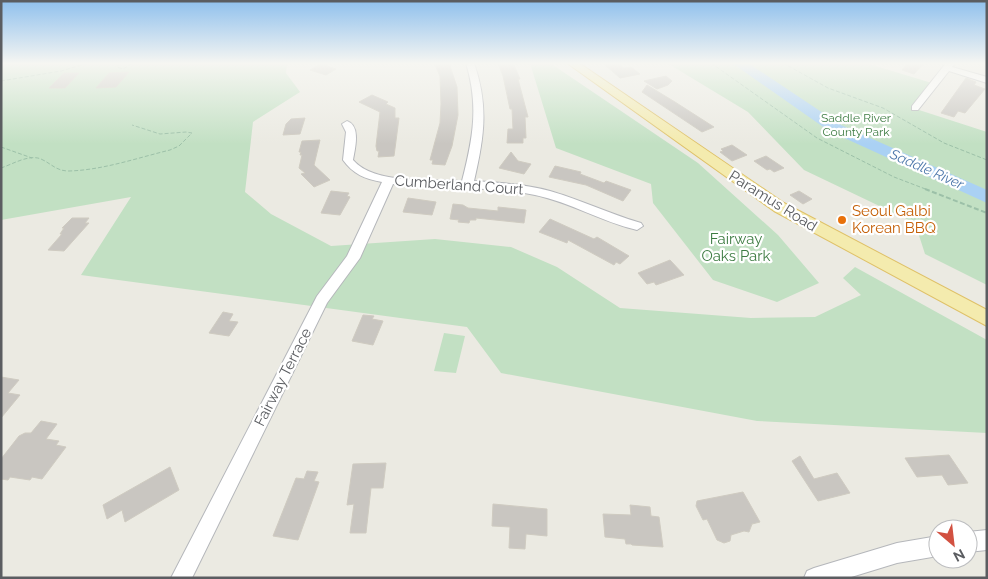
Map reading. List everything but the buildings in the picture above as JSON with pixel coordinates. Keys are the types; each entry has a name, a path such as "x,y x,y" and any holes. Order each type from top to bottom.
{"main road":[{"name":"Paramus Road","path":"611,90 779,207 987,319"}],"street":[{"path":"467,185 480,122 478,90"},
{"path":"915,108 930,90"},
{"name":"Cumberland Court","path":"347,124 351,132 347,154 350,165 362,174 389,180 510,187 538,192 566,200 618,222 637,226"},
{"name":"Fairway Terrace","path":"181,578 322,300 353,258 389,180"},
{"path":"814,578 897,554 928,548"}],"path":[{"path":"749,90 817,138 894,177 987,213"},
{"path":"834,90 883,108 944,143 987,160"},
{"path":"1,148 42,160 49,167 59,170 90,169 170,150 179,146 192,133 187,131 170,135 154,134 132,125"},
{"path":"1,168 35,158"}],"green space":[{"path":"1,90 299,90 300,92 253,122 245,192 271,214 331,246 435,239 511,247 557,267 620,308 751,318 815,317 861,295 843,278 855,267 987,340 987,433 757,421 501,373 467,327 81,275 131,197 1,220"},
{"name":"Fairway Oaks Park","path":"538,90 590,90 698,163 778,235 819,283 777,302 713,280 653,203 651,184 556,148"},
{"name":"Saddle River County Park","path":"712,90 930,90 916,109 987,132 987,285 925,254 915,223 804,170 748,112"},
{"path":"444,333 465,336 456,373 434,371"}],"waterway":[{"name":"Saddle River","path":"779,90 835,128 987,197"}],"place":[{"name":"Seoul Galbi Korean BBQ","path":"842,220"}]}
